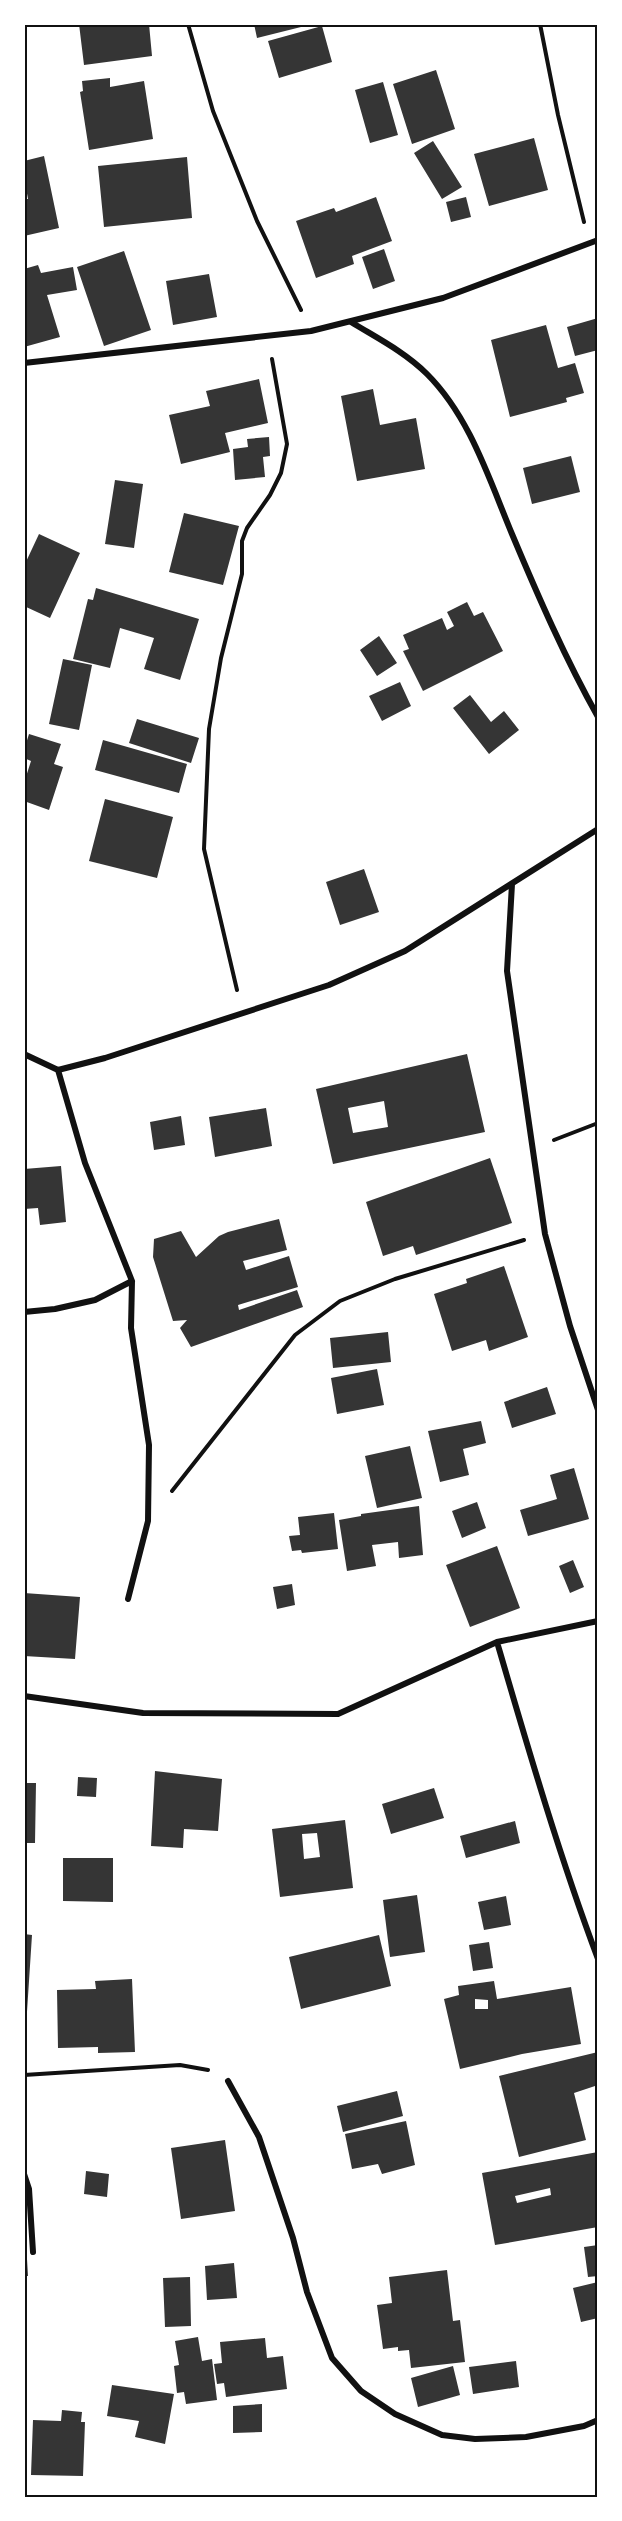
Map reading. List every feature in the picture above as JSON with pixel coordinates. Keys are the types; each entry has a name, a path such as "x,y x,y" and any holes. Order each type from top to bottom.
{"street":[{"path":"24,363 311,331 443,298 598,240"},
{"path":"351,322 402,352 427,374 454,406 478,452 560,641 598,717"},
{"path":"24,1054 58,1070 105,1058 329,985 405,951 598,829"},
{"path":"512,884 507,971 544,1234 570,1326 598,1410"},
{"path":"58,1070 86,1163 132,1281 131,1328 149,1445 148,1521 128,1599"},
{"path":"24,1312 55,1309 95,1300 132,1281"},
{"path":"24,1696 143,1713 338,1714 497,1642 598,1621"},
{"path":"497,1642 576,1902 598,1959"},
{"path":"228,2081 259,2137 293,2238 307,2292 332,2358 361,2391 395,2414 442,2435 464,2438 526,2437 556,2433 598,2420"},
{"path":"24,2174 29,2189 33,2252"}],"path":[{"path":"188,24 213,111 258,221 311,331"},
{"path":"540,24 558,115 589,242"},
{"path":"243,1014 204,849 209,729 221,658 242,574 242,541 247,528 270,495 281,473 287,444 267,336"},
{"path":"533,1148 598,1123"},
{"path":"148,1521 295,1335 340,1301 395,1279 544,1234"},
{"path":"24,2075 180,2065 206,2068 228,2081"}],"building":[{"path":"79,24 149,24 152,56 84,65"},
{"path":"254,24 309,24 309,25 257,38"},
{"path":"322,26 332,62 279,78 268,41"},
{"path":"436,70 455,129 412,144 393,84"},
{"path":"110,78 110,87 144,81 153,139 89,150 80,92 83,91 82,81"},
{"path":"383,82 398,135 370,143 355,90"},
{"path":"534,138 548,190 489,206 474,154"},
{"path":"433,141 462,187 442,199 414,153"},
{"path":"44,156 59,228 24,236 24,199 28,199 26,188 24,189 24,161"},
{"path":"187,157 192,218 104,227 98,166"},
{"path":"376,197 392,241 352,256 354,264 316,278 296,221 334,208 336,212"},
{"path":"466,197 471,217 451,222 446,202"},
{"path":"384,249 395,281 373,289 362,257"},
{"path":"124,251 151,330 104,346 77,267"},
{"path":"38,265 41,273 73,267 77,290 47,295 60,337 24,347 24,269"},
{"path":"209,274 217,317 173,325 166,281"},
{"path":"598,318 598,350 575,356 567,327"},
{"path":"546,325 558,368 575,363 584,393 566,398 567,402 510,417 491,340"},
{"path":"259,379 268,423 225,433 230,452 181,464 169,415 210,406 206,391"},
{"path":"373,389 380,425 416,418 425,469 357,481 341,396"},
{"path":"269,437 270,456 263,457 265,477 235,480 233,449 248,447 247,439"},
{"path":"571,456 580,492 532,504 523,468"},
{"path":"115,480 143,484 134,548 105,544"},
{"path":"184,513 239,526 223,585 169,572"},
{"path":"39,534 80,553 50,618 24,606 24,566"},
{"path":"96,588 199,619 180,680 144,669 154,638 120,628 110,668 73,659 88,599 93,600"},
{"path":"467,602 474,616 483,612 503,651 423,691 403,651 409,649 403,635 442,618 447,630 454,626 447,612"},
{"path":"379,636 397,663 377,676 360,650"},
{"path":"63,659 92,665 79,730 49,724"},
{"path":"400,682 411,706 382,721 369,696"},
{"path":"470,695 491,722 504,711 519,730 489,754 453,708"},
{"path":"137,719 199,738 191,763 129,743"},
{"path":"29,734 61,744 54,764 63,767 49,810 24,801 24,783 31,761 24,758"},
{"path":"103,740 187,764 179,793 95,770"},
{"path":"105,799 173,817 157,878 89,861"},
{"path":"364,869 379,912 340,925 326,882"},
{"path":"467,1054 485,1132 333,1164 316,1089","holes":["384,1101 388,1127 353,1133 348,1108"]},
{"path":"266,1108 272,1146 215,1157 209,1117"},
{"path":"181,1116 185,1145 154,1150 150,1122"},
{"path":"490,1158 512,1223 416,1255 413,1246 383,1256 366,1202"},
{"path":"61,1166 66,1222 40,1225 38,1208 24,1209 24,1169"},
{"path":"279,1219 287,1250 243,1261 246,1270 289,1256 298,1287 238,1305 239,1310 297,1290 303,1307 191,1347 180,1328 187,1320 173,1321 153,1257 154,1239 181,1231 196,1257 219,1236"},
{"path":"504,1266 528,1337 489,1351 486,1340 452,1351 434,1294 467,1283 466,1279"},
{"path":"388,1332 391,1362 333,1368 330,1338"},
{"path":"377,1369 384,1405 337,1414 331,1378"},
{"path":"547,1387 556,1414 512,1428 504,1402"},
{"path":"481,1421 486,1443 463,1449 469,1475 440,1482 428,1431"},
{"path":"410,1446 422,1498 377,1508 365,1456"},
{"path":"574,1468 589,1519 528,1536 520,1510 557,1499 550,1475"},
{"path":"477,1502 486,1528 462,1538 452,1511"},
{"path":"419,1506 423,1555 399,1558 398,1542 372,1545 376,1566 347,1571 339,1520 361,1516 361,1514"},
{"path":"334,1513 338,1549 302,1553 301,1550 292,1551 289,1536 300,1535 298,1517"},
{"path":"497,1546 520,1608 470,1627 446,1565"},
{"path":"573,1560 584,1587 570,1593 559,1566"},
{"path":"292,1584 295,1605 277,1609 273,1587"},
{"path":"24,1593 80,1597 75,1659 24,1656"},
{"path":"155,1771 222,1779 218,1831 184,1829 183,1848 151,1846"},
{"path":"78,1777 97,1778 96,1797 77,1796"},
{"path":"24,1783 36,1783 35,1843 24,1843"},
{"path":"434,1788 444,1818 391,1834 382,1804"},
{"path":"345,1820 353,1888 280,1897 272,1829","holes":["317,1833 320,1857 304,1859 302,1834"]},
{"path":"515,1821 520,1843 466,1858 460,1836"},
{"path":"63,1858 113,1858 113,1902 63,1901"},
{"path":"417,1895 425,1952 390,1957 383,1900"},
{"path":"506,1896 511,1925 484,1930 478,1902"},
{"path":"24,1934 32,1935 26,2027 24,2027"},
{"path":"379,1935 391,1986 301,2009 289,1957"},
{"path":"489,1942 493,1968 473,1971 469,1945"},
{"path":"132,1979 135,2052 98,2053 98,2047 58,2048 57,1990 96,1989 95,1981"},
{"path":"494,1981 497,1999 571,1987 581,2044 522,2054 460,2069 444,1999 459,1995 458,1986","holes":["475,1999 488,2000 488,2009 475,2009"]},
{"path":"598,2052 598,2085 574,2093 586,2140 519,2157 499,2076"},
{"path":"397,2091 403,2116 343,2132 337,2106"},
{"path":"406,2121 415,2165 382,2174 378,2164 352,2169 345,2134"},
{"path":"225,2140 235,2211 181,2219 171,2148"},
{"path":"598,2152 598,2227 495,2245 482,2173","holes":["550,2188 551,2195 517,2203 515,2196"]},
{"path":"86,2171 109,2174 107,2197 84,2194"},
{"path":"24,2242 26,2242 28,2276 24,2276"},
{"path":"598,2245 598,2276 588,2277 584,2247"},
{"path":"234,2263 237,2298 207,2300 205,2266"},
{"path":"447,2270 453,2321 460,2320 465,2362 411,2368 409,2350 398,2351 398,2347 383,2349 377,2305 392,2303 389,2277"},
{"path":"190,2277 191,2326 165,2327 163,2278"},
{"path":"598,2282 598,2318 581,2322 573,2288"},
{"path":"198,2337 202,2361 212,2359 217,2400 186,2404 184,2392 177,2393 174,2366 179,2365 175,2341"},
{"path":"265,2338 267,2358 283,2356 287,2389 226,2397 224,2383 217,2384 214,2364 222,2363 220,2342"},
{"path":"516,2361 519,2387 473,2394 469,2367"},
{"path":"453,2366 460,2395 418,2407 411,2378"},
{"path":"112,2385 174,2394 165,2444 135,2437 139,2421 107,2416"},
{"path":"262,2404 262,2432 233,2433 233,2406"},
{"path":"62,2410 82,2412 81,2422 85,2422 83,2476 31,2475 33,2420 61,2421"}]}
